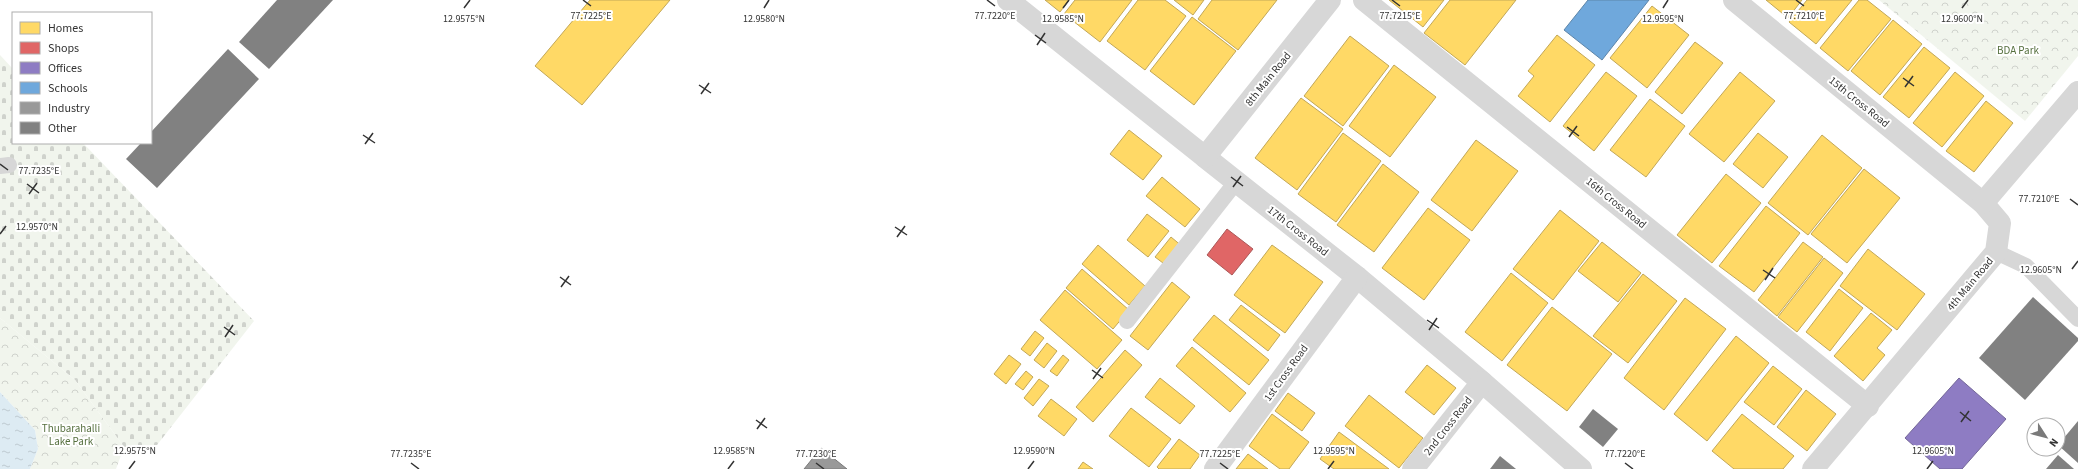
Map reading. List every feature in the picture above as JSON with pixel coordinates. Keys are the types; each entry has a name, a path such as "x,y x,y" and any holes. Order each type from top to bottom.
{"street":[{"name":"17th Cross Road","path":"1008,0 1357,277 1482,382 1581,469"},
{"name":"8th Main Road","path":"1205,157 1330,0"},
{"name":"16th Cross Road","path":"1364,0 1868,406"},
{"name":"15th Cross Road","path":"1734,0 1983,204"},
{"path":"1983,204 2078,92"},
{"name":"4th Main Road","path":"1813,469 1868,406 1996,252 2000,223 1983,204"},
{"name":"1st Cross Road","path":"1215,469 1357,277"},
{"name":"2nd Cross Road","path":"1413,469 1482,382"}],"lane":[{"path":"1127,321 1236,182"},
{"path":"1996,252 2026,266 2078,319"}],"green space":[{"name":"BDA Park","path":"1879,0 2078,0 2078,56 2025,121"},
{"path":"0,55 12,68 12,144 84,144 254,321 157,445 124,447 75,380 0,318"},
{"name":"Thubarahalli Lake Park","path":"0,318 75,380 124,447 116,469 30,469 38,449 35,430 0,392"}],"water":[{"path":"0,392 35,430 38,449 30,469 0,469"}],"building: Homes":[{"path":"590,0 670,0 582,105 535,66"},
{"path":"1045,0 1069,0 1060,12"},
{"path":"1075,0 1132,0 1100,42 1064,14"},
{"path":"1138,0 1165,0 1186,16 1145,70 1107,41"},
{"path":"1174,0 1204,0 1193,15"},
{"path":"1212,0 1277,0 1238,50 1198,19"},
{"path":"1389,0 1444,0 1423,27"},
{"path":"1450,0 1516,0 1465,65 1424,33"},
{"path":"1766,0 1802,0 1788,18"},
{"path":"1807,0 1852,0 1816,44 1789,22"},
{"path":"1859,0 1867,0 1891,19 1848,71 1820,48"},
{"path":"1652,6 1689,35 1647,88 1610,58"},
{"path":"1192,17 1236,51 1194,105 1150,71"},
{"path":"1893,20 1922,44 1880,95 1851,71"},
{"path":"1557,35 1595,65 1550,122 1518,96 1534,76 1528,71"},
{"path":"1350,36 1389,66 1343,126 1304,96"},
{"path":"1695,42 1723,63 1682,114 1655,92"},
{"path":"1924,47 1950,68 1909,118 1883,97"},
{"path":"1394,65 1436,97 1390,157 1349,126"},
{"path":"1606,72 1637,96 1594,151 1563,126"},
{"path":"1740,72 1775,101 1724,162 1689,134"},
{"path":"1955,72 1984,96 1942,147 1913,123"},
{"path":"1301,98 1343,129 1297,190 1255,158"},
{"path":"1650,99 1685,126 1646,177 1610,150"},
{"path":"1986,101 2013,123 1974,172 1946,151"},
{"path":"1129,130 1162,156 1143,180 1110,154"},
{"path":"1343,133 1381,161 1336,222 1298,194"},
{"path":"1758,133 1788,157 1763,188 1733,164"},
{"path":"1822,135 1862,168 1808,235 1768,203"},
{"path":"1476,140 1518,171 1472,231 1431,200"},
{"path":"1383,164 1419,192 1374,252 1337,225"},
{"path":"1864,169 1900,198 1847,263 1811,234"},
{"path":"1726,174 1761,203 1712,263 1677,235"},
{"path":"1162,177 1200,209 1185,227 1146,196"},
{"path":"1766,206 1800,233 1754,292 1719,266"},
{"path":"1428,208 1470,240 1424,300 1382,268"},
{"path":"1560,210 1599,241 1553,300 1513,269"},
{"path":"1147,214 1169,231 1148,257 1127,240"},
{"path":"1171,237 1183,247 1167,266 1155,257"},
{"path":"1602,242 1641,273 1618,302 1578,271"},
{"path":"1803,242 1823,257 1777,316 1758,300"},
{"path":"1098,245 1145,286 1129,305 1082,264"},
{"path":"1272,245 1323,282 1285,333 1234,295"},
{"path":"1868,249 1925,294 1897,330 1840,286"},
{"path":"1824,258 1843,273 1797,332 1778,317"},
{"path":"1082,269 1129,310 1113,329 1066,288"},
{"path":"1511,273 1548,303 1502,361 1465,332"},
{"path":"1643,274 1677,301 1628,363 1593,336"},
{"path":"1172,282 1190,297 1148,350 1130,336"},
{"path":"1839,289 1863,308 1830,351 1806,332"},
{"path":"1065,290 1122,340 1097,369 1040,320"},
{"path":"1685,298 1726,329 1664,410 1624,378"},
{"path":"1241,305 1280,335 1268,351 1229,320"},
{"path":"1552,307 1612,354 1567,411 1507,365"},
{"path":"1871,313 1892,330 1877,348 1885,355 1863,381 1834,356"},
{"path":"1214,315 1269,360 1249,385 1193,340"},
{"path":"1035,331 1044,338 1030,356 1021,349"},
{"path":"1736,336 1769,363 1707,441 1674,414"},
{"path":"1047,343 1057,351 1044,368 1034,360"},
{"path":"1192,347 1246,393 1230,412 1176,366"},
{"path":"1125,350 1142,365 1093,422 1076,407"},
{"path":"1009,355 1021,364 1006,384 994,374"},
{"path":"1063,355 1069,360 1057,376 1050,371"},
{"path":"1427,365 1456,388 1434,415 1405,392"},
{"path":"1773,366 1802,389 1774,425 1744,402"},
{"path":"1026,371 1033,377 1023,390 1015,384"},
{"path":"1160,378 1195,406 1180,424 1145,397"},
{"path":"1039,379 1049,386 1033,406 1024,398"},
{"path":"1806,390 1836,414 1807,451 1777,427"},
{"path":"1288,393 1315,413 1302,431 1275,411"},
{"path":"1369,395 1423,438 1399,468 1345,426"},
{"path":"1051,399 1077,419 1064,436 1038,416"},
{"path":"1131,408 1171,439 1149,467 1109,436"},
{"path":"1272,414 1309,442 1289,469 1280,469 1249,446"},
{"path":"1742,414 1794,456 1783,469 1734,469 1712,451"},
{"path":"1339,432 1389,469 1334,469 1320,459"},
{"path":"1179,439 1200,455 1190,469 1159,469 1157,467"},
{"path":"1248,454 1268,469 1236,469"},
{"path":"1083,462 1093,469 1078,469"}],"building: Shops":[{"path":"1227,229 1253,249 1232,275 1207,255"}],"building: Offices":[{"path":"1959,378 2006,419 1962,469 1940,469 1905,438"}],"building: Schools":[{"path":"1588,0 1649,0 1602,60 1564,30"}],"building: Industry":[{"path":"821,448 847,469 804,469"}],"building: Other":[{"path":"277,0 333,0 269,69 239,42"},
{"path":"228,49 259,79 157,188 126,159 140,144 152,144 152,131"},
{"path":"2033,297 2078,338 2078,341 2025,400 1979,358"},
{"path":"1593,409 1618,429 1603,447 1579,427"},
{"path":"2078,421 2078,463 2066,452 2066,435"},
{"path":"1500,456 1516,469 1490,469"},
{"path":"2056,457 2060,457 2074,469 2046,469"}]}
